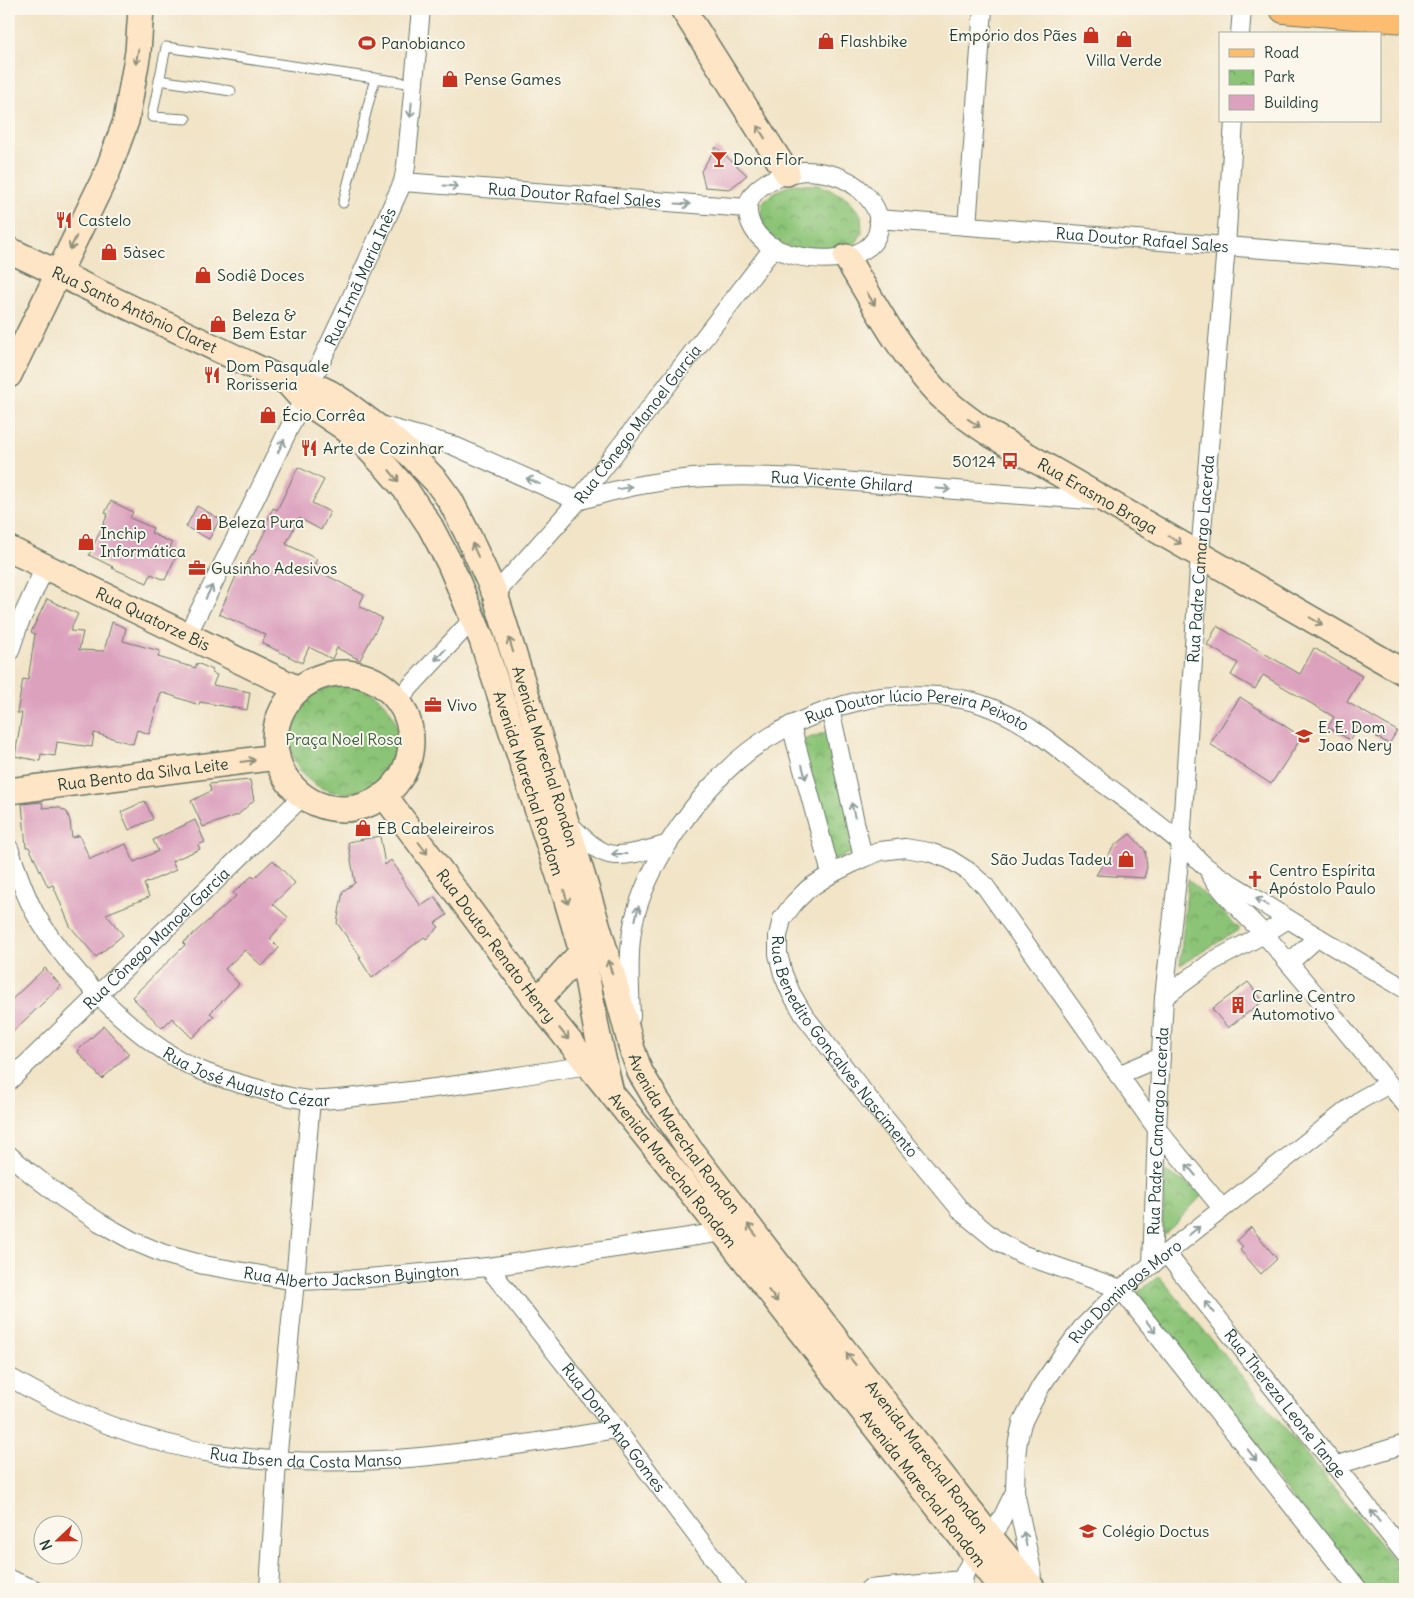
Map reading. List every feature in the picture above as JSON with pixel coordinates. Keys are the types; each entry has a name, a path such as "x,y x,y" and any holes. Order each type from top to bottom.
{"main road":[{"path":"9,375 107,173 126,121 138,52 141,9"},
{"path":"683,9 787,173"},
{"path":"1284,9 1405,19"},
{"name":"Rua Santo Antônio Claret","path":"9,250 300,388 336,397 411,455 436,481 450,500 495,594"},
{"name":"Rua Erasmo Braga","path":"846,258 899,344 936,392 962,415 992,435 1405,673"},
{"name":"Rua Santo Antônio Claret","path":"300,388 366,446 406,490 430,526 450,564 474,619"},
{"name":"Rua Quatorze Bis","path":"9,548 44,567 298,688"},
{"name":"Avenida Marechal Rondon","path":"495,594 566,822 640,1072 690,1150 979,1552 1031,1588"},
{"name":"Avenida Marechal Rondom","path":"474,619 566,897 582,952 611,1093 979,1552 1002,1589"},
{"path":"332,673 350,673 368,677 377,682 398,700 407,719 411,740 408,761 398,780 384,795 365,805 344,809 322,806 303,796 287,779 277,757 275,732 283,708 298,688 314,678 332,673"},
{"name":"Rua Bento da Silva Leite","path":"9,791 277,757"},
{"name":"Rua Doutor Renato Henry","path":"384,795 537,1000 611,1093"},
{"path":"537,1000 582,952"}],"street":[{"name":"Rua Irmã Maria Inês","path":"187,635 238,536 300,388 346,309 403,182 421,9"},
{"path":"968,226 983,9"},
{"path":"1240,32 1242,9"},
{"name":"Rua Padre Camargo Lacerda","path":"1152,1265 1164,997 1181,844 1200,554 1226,246 1234,122"},
{"path":"803,171 820,172 835,175 856,186 869,199 878,218 877,236 868,247 846,258 798,256 766,243 755,231 749,218 747,208 749,200 755,192 766,184 787,173 803,171"},
{"name":"Rua Doutor Rafael Sales","path":"403,182 747,208"},
{"name":"Rua Doutor Rafael Sales","path":"878,218 1405,260"},
{"name":"Rua Cônego Manoel Garcia","path":"495,594 578,501 774,247"},
{"path":"372,423 452,445 578,501"},
{"name":"Rua Vicente Ghilard","path":"578,501 613,490 654,483 693,478 730,477 862,483 1108,502"},
{"path":"9,654 19,624 44,567"},
{"path":"398,700 474,619"},
{"name":"Rua Doutor lúcio Pereira Peixoto","path":"632,1049 630,968 632,932 639,904 651,874 666,845 715,782 740,757 769,736 830,710 878,697 947,697 984,704 1008,715 1067,755 1181,844 1206,867"},
{"path":"830,710 864,858"},
{"path":"791,725 831,874"},
{"name":"Rua Cônego Manoel Garcia","path":"9,1081 303,796"},
{"path":"566,822 589,843 598,849 614,855 666,845"},
{"name":"Rua José Augusto Cézar","path":"9,848 26,895 54,943 74,968 118,1015 171,1054 200,1070 229,1081 311,1100 418,1091 588,1064"},
{"name":"Rua Benedito Gonçalves Nascimento","path":"1121,1289 1020,1254 996,1240 963,1213 870,1099 804,1014 791,993 783,974 778,954 778,936 782,919 808,889 831,874 864,858 882,851 905,848 929,852 949,859 968,871 985,886 1157,1129 1222,1208"},
{"path":"1206,867 1405,989"},
{"path":"1206,867 1230,899 1289,963 1405,1104"},
{"path":"1164,997 1213,961 1288,919"},
{"path":"1289,963 1318,937"},
{"path":"1118,1074 1161,1057"},
{"name":"Rua Domingos Moro","path":"1031,1588 1030,1558 1015,1492 1016,1457 1022,1423 1050,1373 1082,1328 1121,1289 1360,1100 1389,1084"},
{"path":"270,1589 277,1461 311,1100"},
{"name":"Rua Alberto Jackson Byington","path":"9,1155 29,1172 98,1222 133,1241 164,1254 204,1265 295,1281 357,1279 488,1267 722,1232"},
{"name":"Rua Thereza Leone Tange","path":"1166,1253 1405,1554"},
{"name":"Rua Dona Ana Gomes","path":"488,1267 616,1429 737,1589"},
{"path":"1121,1289 1358,1589"},
{"name":"Rua Ibsen da Costa Manso","path":"9,1378 67,1407 142,1436 217,1454 277,1461 332,1461 440,1455 616,1429"},
{"path":"1334,1466 1405,1444"},
{"path":"869,1589 963,1584 979,1552 1015,1492"},
{"path":"9,1579 34,1589"}],"lane":[{"path":"186,119 152,117 166,47 414,84"},
{"path":"343,203 376,78"},
{"path":"159,80 231,90"}],"green space":[{"path":"794,184 820,185 847,198 861,215 862,233 855,245 829,251 808,252 786,246 772,236 763,223 761,216 763,203 774,192"},
{"name":"Praça Noel Rosa","path":"344,685 365,689 382,701 394,718 398,739 394,760 382,777 365,789 344,793 323,789 306,777 294,760 290,739 294,718 306,701 323,689"},
{"path":"829,731 857,851 829,861 798,742"},
{"path":"1188,879 1240,929 1180,965"},
{"path":"1165,1171 1204,1193 1162,1238"},
{"path":"1159,1276 1405,1574 1405,1589 1365,1589 1130,1298"}],"building":[{"name":"Dona Flor","path":"716,147 747,175 730,189 705,187 701,171"},
{"path":"298,467 324,480 312,503 330,512 321,530 299,518 286,544 317,559 313,568 364,595 359,606 382,618 360,660 337,648 332,659 309,647 302,663 262,643 266,635 219,614 237,574 241,576 253,555 266,529 264,528 273,508 277,510"},
{"path":"111,501 133,512 130,518 153,528 151,533 172,543 169,550 177,554 165,580 151,574 147,583 112,568 89,555 108,514 105,513"},
{"path":"197,506 220,519 209,539 186,527"},
{"path":"47,599 78,614 70,631 83,632 79,650 104,651 112,622 126,628 123,641 160,651 158,657 195,668 197,663 213,670 212,673 217,675 213,685 250,692 247,710 200,702 199,705 161,692 149,734 137,730 133,744 94,733 92,747 57,742 55,756 41,754 40,761 15,756 22,713 17,713 23,679 28,680 35,634 31,632"},
{"path":"1217,626 1300,674 1314,648 1362,676 1347,702 1397,731 1389,744 1358,726 1350,740 1328,727 1334,717 1263,675 1255,689 1231,675 1238,663 1207,645"},
{"path":"1240,697 1302,737 1271,784 1210,744"},
{"path":"250,780 254,800 238,815 203,827 191,801 211,791 209,784"},
{"path":"145,801 153,819 129,830 121,812"},
{"path":"42,802 43,808 58,807 67,812 72,838 79,835 90,859 126,844 134,862 158,851 153,840 195,820 205,842 198,845 200,849 172,861 176,870 144,884 149,897 106,914 123,935 96,957 70,926 53,885 48,887 29,847 26,847 22,804"},
{"name":"São Judas Tadeu","path":"1130,834 1145,850 1147,867 1144,878 1096,875 1114,846"},
{"path":"380,836 385,865 391,860 421,906 435,897 447,915 435,923 439,927 426,939 424,937 372,978 359,958 361,957 337,923 343,891 355,883 348,842"},
{"path":"273,860 295,883 273,904 288,917 270,939 279,948 262,966 245,950 225,969 239,984 210,1013 214,1016 192,1038 172,1018 162,1028 132,997 185,945 183,943 236,896 233,893 252,876 254,878"},
{"path":"45,968 61,986 9,1035 9,1002"},
{"name":"Carline Centro Automotivo","path":"1248,982 1263,1001 1228,1028 1212,1009"},
{"path":"104,1026 129,1054 102,1079 77,1051"},
{"path":"1251,1227 1277,1259 1261,1274 1240,1250 1243,1247 1237,1240"}],"place":[{"name":"Empório dos Pães","path":"1091,35"},
{"name":"Villa Verde","path":"1124,39"},
{"name":"Flashbike","path":"826,41"},
{"name":"Panobianco","path":"367,43"},
{"name":"Pense Games","path":"450,79"},
{"name":"Dona Flor","path":"719,159"},
{"name":"Castelo","path":"64,220"},
{"name":"5àsec","path":"109,252"},
{"name":"Sodiê Doces","path":"203,275"},
{"name":"Beleza & Bem Estar","path":"218,324"},
{"name":"Dom Pasquale Rorisseria","path":"212,375"},
{"name":"Écio Corrêa","path":"268,415"},
{"name":"Arte de Cozinhar","path":"309,448"},
{"name":"50124","path":"1010,461"},
{"name":"Beleza Pura","path":"204,522"},
{"name":"Inchip Informática","path":"86,542"},
{"name":"Gusinho Adesivos","path":"197,568"},
{"name":"Vivo","path":"433,705"},
{"name":"E. E. Dom Joao Nery","path":"1304,736"},
{"name":"EB Cabeleireiros","path":"363,828"},
{"name":"São Judas Tadeu","path":"1126,859"},
{"name":"Centro Espírita Apóstolo Paulo","path":"1255,879"},
{"name":"Carline Centro Automotivo","path":"1238,1005"},
{"name":"Colégio Doctus","path":"1088,1531"}]}
